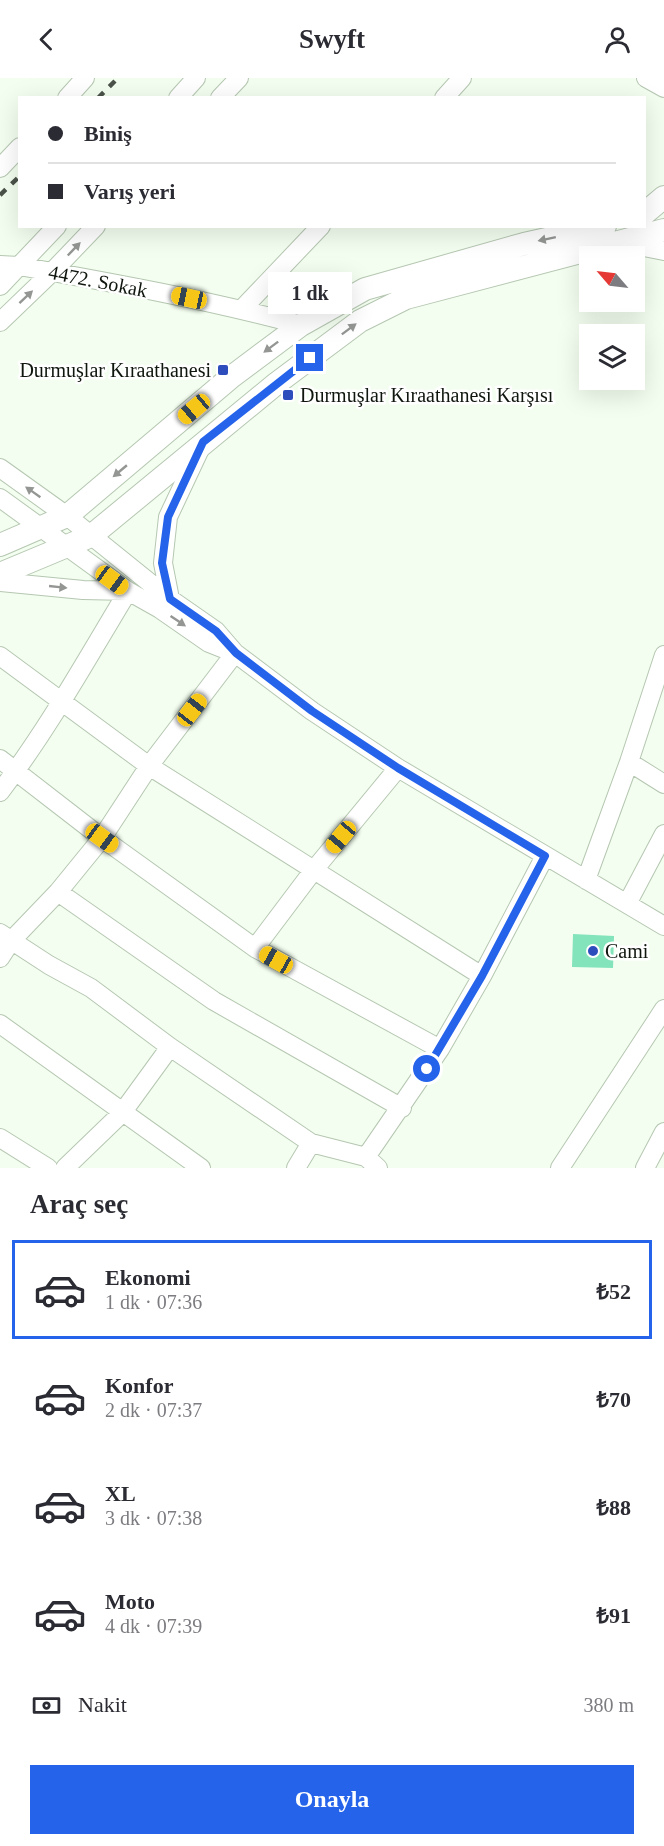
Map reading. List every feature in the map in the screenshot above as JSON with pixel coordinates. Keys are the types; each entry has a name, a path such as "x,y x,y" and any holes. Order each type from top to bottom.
{"main road":[{"path":"646,212 664,197"},
{"path":"0,545 67,516 230,378 301,325 365,290 524,244 595,228"},
{"path":"0,574 91,536 203,442 360,321 406,298 664,230"}],"street":[{"path":"69,96 85,78"},
{"path":"180,96 196,78"},
{"path":"222,96 239,78"},
{"path":"446,96 462,78"},
{"path":"646,78 664,88"},
{"path":"0,168 18,149"},
{"path":"0,286 55,228"},
{"path":"0,322 94,228"},
{"path":"242,309 319,228"},
{"path":"622,242 664,251"},
{"name":"4472. Sokak","path":"0,265 20,266 242,309 301,325"},
{"path":"170,599 162,563 168,517 203,442"},
{"path":"0,468 67,516 170,599 216,631 236,653 312,711 398,768 664,926"},
{"path":"0,498 128,591 160,609 209,643 236,653"},
{"path":"0,582 83,590 128,591"},
{"path":"0,792 62,701 128,591"},
{"path":"0,958 6,937 58,892 102,838 149,766 236,653"},
{"path":"586,880 629,762 658,693 664,655"},
{"path":"0,656 149,766 482,976"},
{"path":"0,759 102,838 255,948 440,1049"},
{"path":"629,762 664,784"},
{"path":"255,948 313,871 398,768"},
{"path":"627,904 664,834"},
{"path":"6,937 91,988 170,1047 311,1143 372,1163 402,1108 440,1049 482,976 545,856"},
{"path":"58,892 214,1001 402,1108"},
{"path":"560,1168 664,1009"},
{"path":"0,1024 201,1168"},
{"path":"65,1168 122,1113 170,1047"},
{"path":"645,1168 664,1132"},
{"path":"0,1137 48,1168"},
{"path":"296,1168 311,1143"}],"building":[{"name":"Cami","path":"573,934 614,936 613,968 572,967"}],"railway":[{"path":"100,96 118,78"},
{"path":"0,195 18,178"}],"place":[{"name":"Durmuşlar Kıraathanesi","path":"223,370"},
{"name":"Durmuşlar Kıraathanesi Karşısı","path":"288,395"},
{"name":"Cami","path":"593,951"}],"route":[{"path":"310,358 203,442 168,517 162,563 170,599 216,631 236,653 312,711 398,768 545,856 482,976 427,1069"}]}
